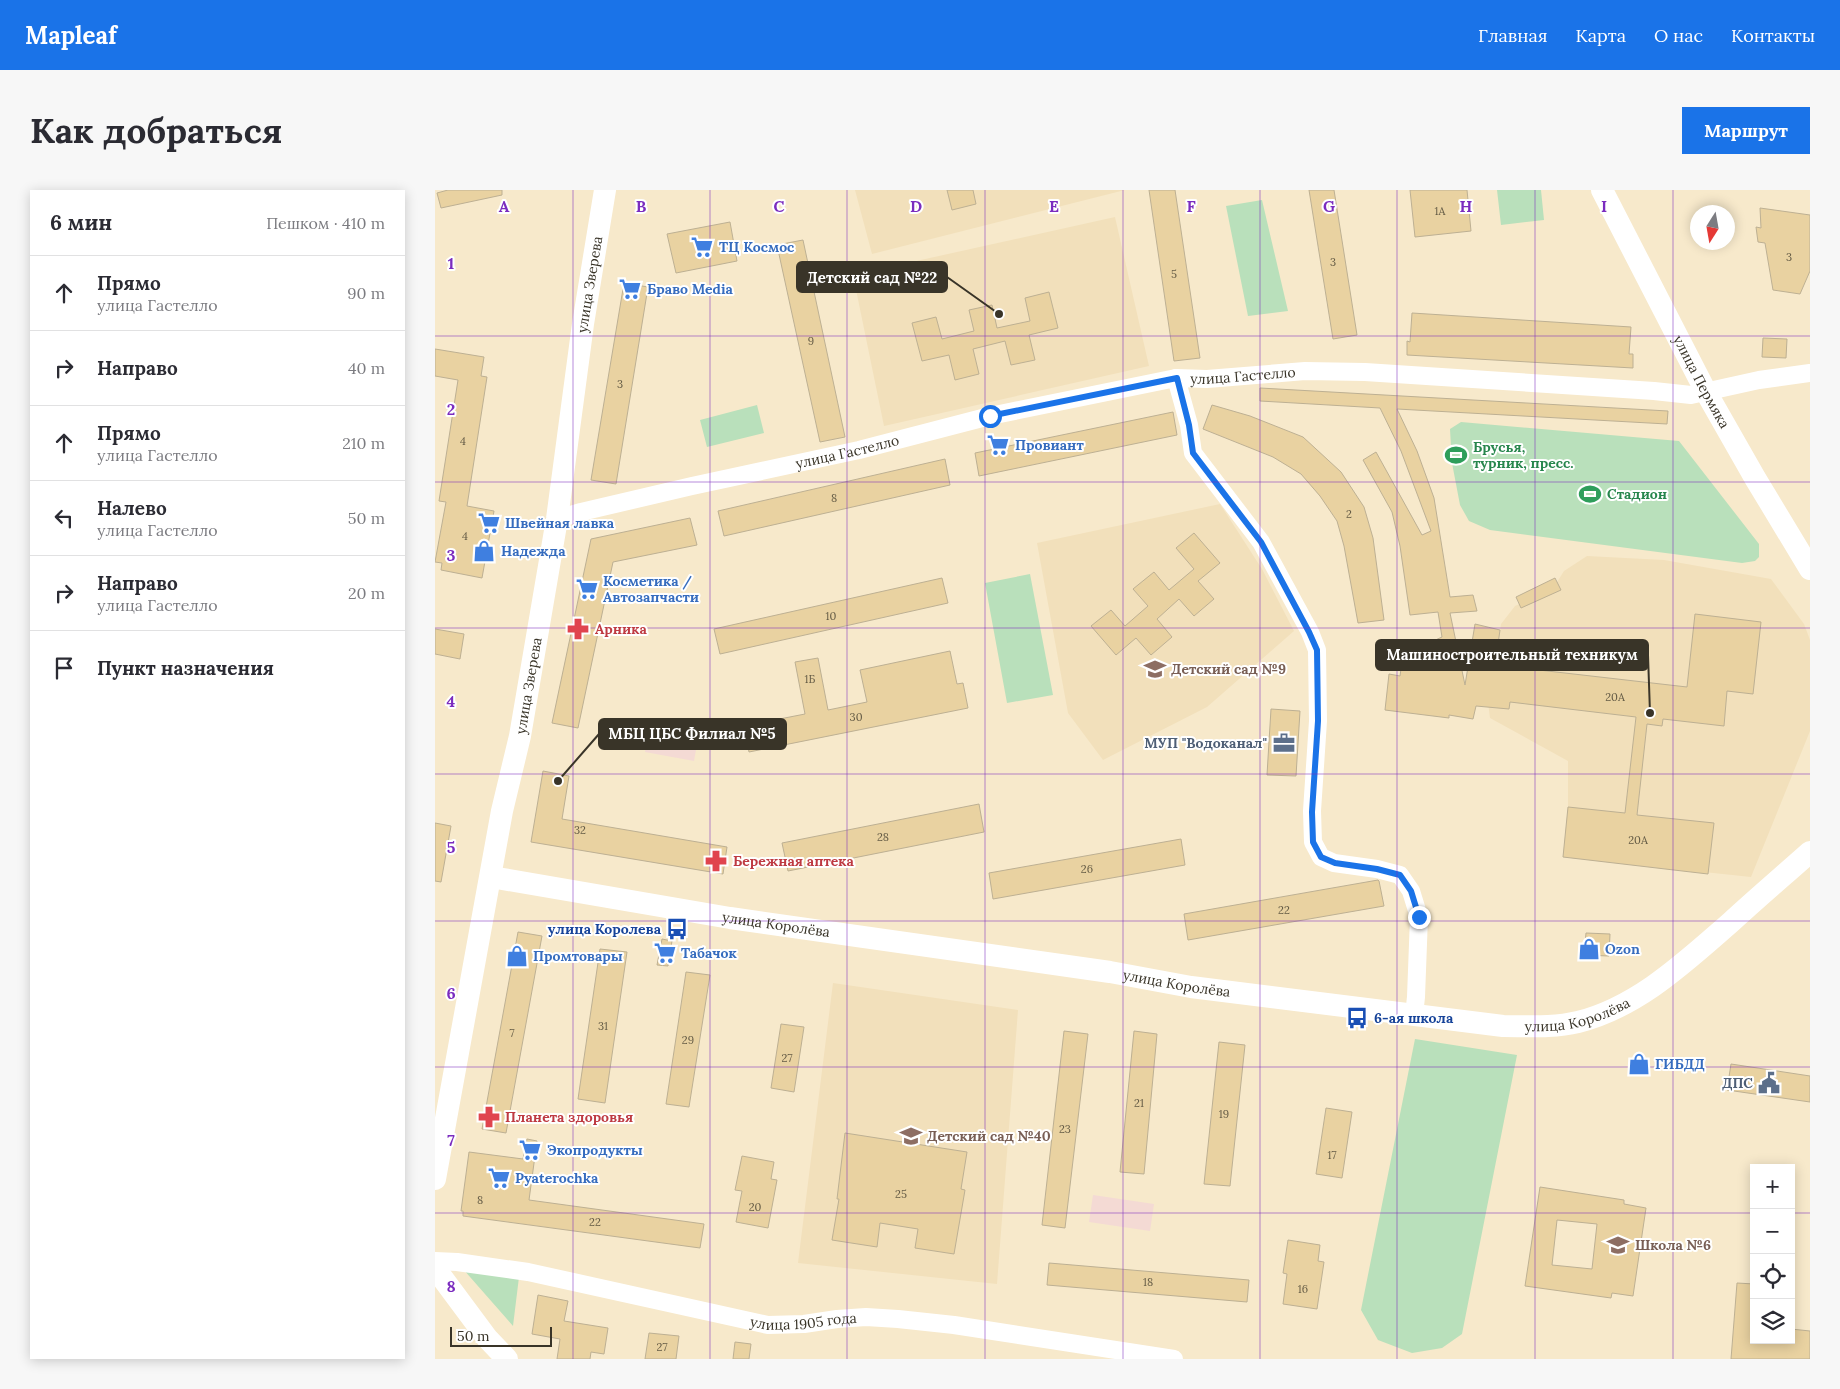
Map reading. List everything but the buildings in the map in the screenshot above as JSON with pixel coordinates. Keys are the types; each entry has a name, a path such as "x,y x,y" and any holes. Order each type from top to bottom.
{"main road":[{"name":"улица Зверева","path":"435,1178 502,811 520,736 557,519 583,324 605,190"},
{"name":"улица Пермяка","path":"1602,190 1706,392 1810,569"},
{"name":"улица Королёва","path":"491,877 730,918 1110,972 1191,987 1503,1026 1554,1026 1580,1021 1613,1009 1652,987 1686,962 1810,852"},
{"path":"435,1268 487,1338 507,1359"}],"street":[{"name":"улица Гастелло","path":"557,519 692,486 859,450 990,416 1177,378 1207,379 1305,371 1365,372 1691,395 1759,380 1810,373"},
{"path":"1177,378 1189,425 1193,453 1261,542 1317,650 1318,721 1312,812 1313,842 1321,857 1335,863 1377,869 1400,875 1411,891 1419,917 1417,997 1414,1015"},
{"name":"улица 1905 года","path":"435,1261 457,1262 528,1272 768,1324 804,1324 837,1318 898,1319 954,1325 1174,1359"}],"shaded area":[{"path":"855,190 1125,190 872,254"},
{"path":"1115,217 1149,366 884,426 853,275"},
{"name":"Детский сад №9","path":"1220,504 1262,569 1294,631 1207,707 1103,760 1068,713 1037,543"},
{"path":"1587,556 1664,560 1771,579 1804,624 1810,640 1810,731 1751,877 1563,857 1568,807 1568,761 1490,718 1488,702 1501,624 1515,606 1554,587 1564,571"},
{"path":"650,725 699,733 694,761 645,752"},
{"name":"Детский сад №40","path":"833,983 1018,1010 997,1284 798,1263"},
{"path":"1093,1195 1154,1204 1150,1231 1089,1222"}],"green space":[{"path":"1497,190 1541,190 1544,220 1501,225"},
{"path":"1262,200 1288,311 1248,316 1226,206"},
{"path":"757,405 764,433 707,447 700,420"},
{"name":"Стадион","path":"1461,422 1679,441 1759,544 1759,557 1755,561 1742,563 1490,530 1469,521 1460,505 1452,463 1450,463 1450,429"},
{"path":"1030,574 1053,695 1007,703 985,583"},
{"path":"1415,1039 1517,1055 1462,1334 1442,1348 1412,1353 1378,1340 1361,1310"},
{"path":"463,1269 519,1277 513,1326"}],"place":[{"name":"ТЦ Космос","path":"702,247"},
{"name":"Браво Media","path":"630,289"},
{"name":"Детский сад №22","path":"999,314"},
{"name":"Провиант","path":"998,445"},
{"name":"Брусья, турник, пресс.","path":"1456,455"},
{"name":"Стадион","path":"1590,494"},
{"name":"Швейная лавка","path":"489,523"},
{"name":"Надежда","path":"484,551"},
{"name":"Косметика / Автозапчасти","path":"587,589"},
{"name":"Арника","path":"578,629"},
{"name":"Детский сад №9","path":"1155,669"},
{"name":"Машиностроительный техникум","path":"1650,713"},
{"name":"МУП \"Водоканал\"","path":"1284,743"},
{"name":"МБЦ ЦБС Филиал №5","path":"558,781"},
{"name":"Бережная аптека","path":"716,861"},
{"name":"улица Королева","path":"677,929"},
{"name":"Ozon","path":"1589,949"},
{"name":"Табачок","path":"665,953"},
{"name":"Промтовары","path":"517,956"},
{"name":"6-ая школа","path":"1357,1018"},
{"name":"ГИБДД","path":"1639,1064"},
{"name":"ДПС","path":"1769,1083"},
{"name":"Планета здоровья","path":"489,1117"},
{"name":"Детский сад №40","path":"911,1136"},
{"name":"Экопродукты","path":"530,1150"},
{"name":"Pyaterochka","path":"499,1178"},
{"name":"Школа №6","path":"1618,1245"}],"route":[{"path":"990,416 1177,378 1189,425 1193,453 1261,542 1317,650 1318,721 1312,812 1313,842 1321,857 1335,863 1377,869 1400,875 1411,891 1419,917"}]}
